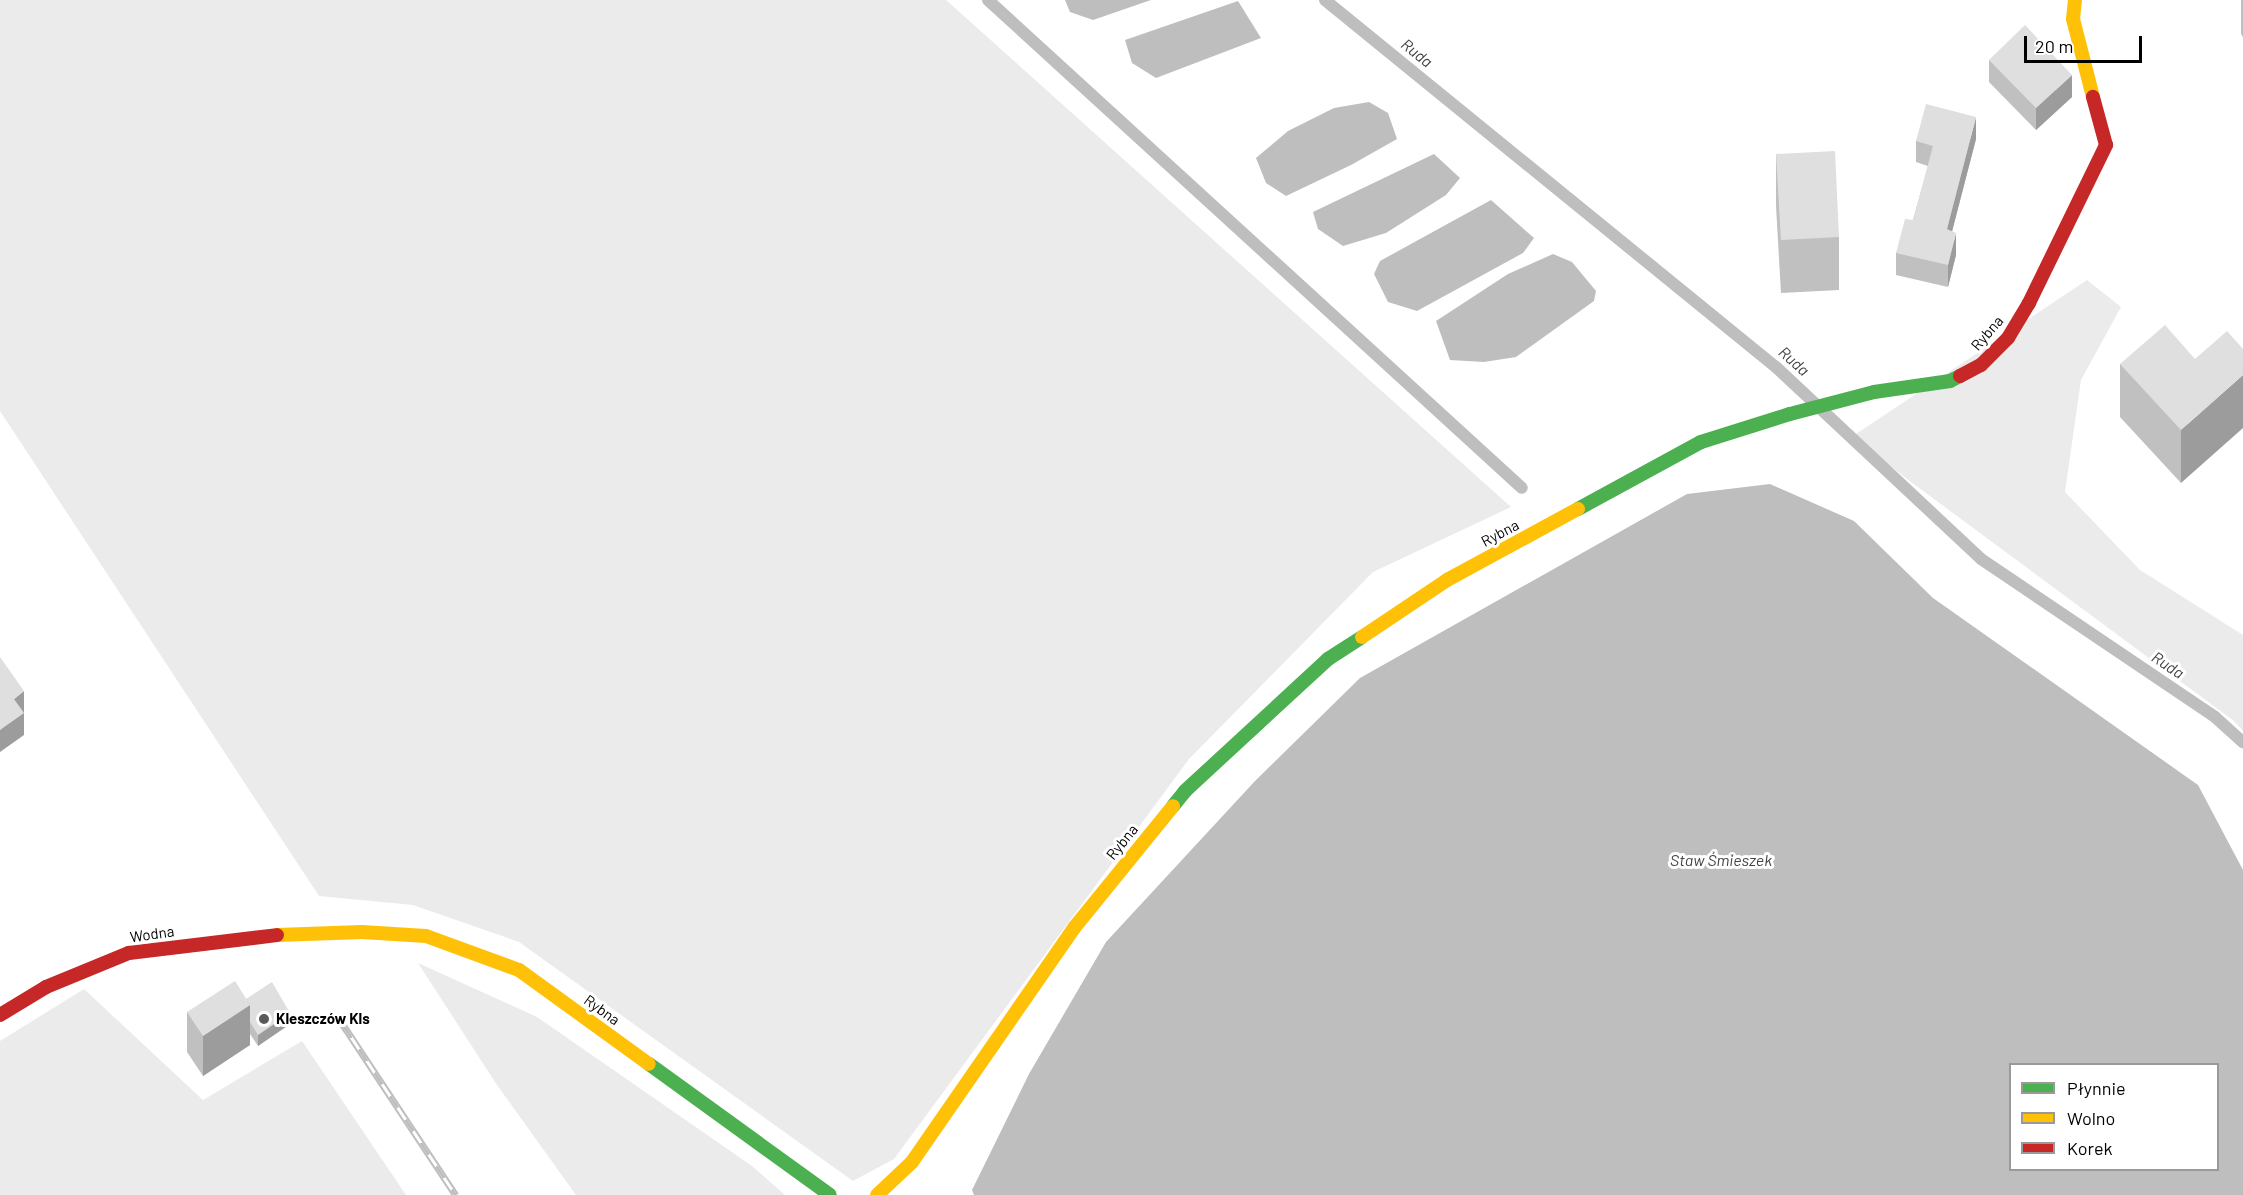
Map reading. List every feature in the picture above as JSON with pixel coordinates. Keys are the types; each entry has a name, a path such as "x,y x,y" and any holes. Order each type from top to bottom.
{"street":[{"name":"Rybna","path":"877,1195 912,1162 1074,928 1185,791 1328,659 1447,580 1691,448 1790,414 1874,392 1950,381 1981,365 2008,338 2029,303 2106,145 2073,19 2075,0"},
{"name":"Rybna","path":"322,933 426,936 519,970 830,1195"},
{"name":"Wodna","path":"0,1015 46,987 129,953 322,933"}],"shaded area":[{"path":"0,0 946,0 1511,507 1373,572 1189,759 894,1159 853,1181 519,942 413,905 319,896 0,411"},
{"path":"2087,280 2121,307 2081,380 2065,492 2140,570 2243,635 2243,731 2234,721 1907,479 1853,436"},
{"path":"418,963 537,1017 752,1166 785,1195 576,1195 497,1085"},
{"path":"84,989 203,1100 302,1041 406,1195 0,1195 0,1041"}],"water":[{"path":"1065,0 1151,0 1093,20 1070,12"},
{"path":"1238,1 1261,38 1156,78 1132,63 1125,40"},
{"path":"1369,102 1388,113 1397,139 1351,165 1286,196 1266,183 1256,158 1288,131 1334,108"},
{"path":"1434,154 1460,178 1446,195 1386,233 1343,246 1318,229 1313,212"},
{"path":"1491,200 1534,238 1523,253 1417,311 1388,302 1374,274 1380,261"},
{"path":"1553,254 1572,262 1596,291 1594,301 1516,357 1484,362 1450,360 1436,321 1508,274"},
{"name":"Staw Śmieszek","path":"1770,484 1854,521 1933,598 2198,785 2243,870 2243,1195 974,1195 972,1190 1029,1074 1106,942 1255,781 1360,678 1687,494"}],"building":[{"path":"2025,25 2072,75 2036,108 1989,60"},
{"path":"1926,104 1976,117 1947,229 1956,233 1948,265 1896,253 1905,219 1913,220 1933,146 1916,141"},
{"path":"1835,151 1839,237 1781,240 1776,154"},
{"path":"2165,325 2195,359 2227,331 2243,349 2243,375 2181,430 2120,364"},
{"path":"0,657 24,691 14,699 24,713 0,730"},
{"path":"235,981 250,1005 203,1036 187,1012"},
{"name":"Kleszczów Kls","path":"272,982 290,1013 258,1035 250,1022 250,1005 246,999"}],"waterway":[{"path":"988,0 1522,488"},
{"name":"Ruda","path":"1325,0 1777,368 1981,559 2215,717 2243,742"}],"railway":[{"path":"336,1014 456,1195"}],"traffic: fast":[{"path":"1578,509 1701,442 1790,414 1874,392 1950,381 1960,376"},
{"path":"1173,806 1185,791 1328,659 1362,637"},
{"path":"649,1064 830,1195"}],"traffic: slow":[{"path":"2075,0 2073,19 2093,97"},
{"path":"1362,637 1447,580 1578,509"},
{"path":"877,1195 912,1162 1074,928 1173,806"},
{"path":"277,935 362,932 426,936 519,970 649,1064"}],"traffic: jam":[{"path":"1960,376 1981,365 2008,338 2029,303 2106,145 2093,97"},
{"path":"0,1015 46,987 129,953 277,935"}],"place":[{"name":"Kleszczów Kls","path":"264,1019"}]}
